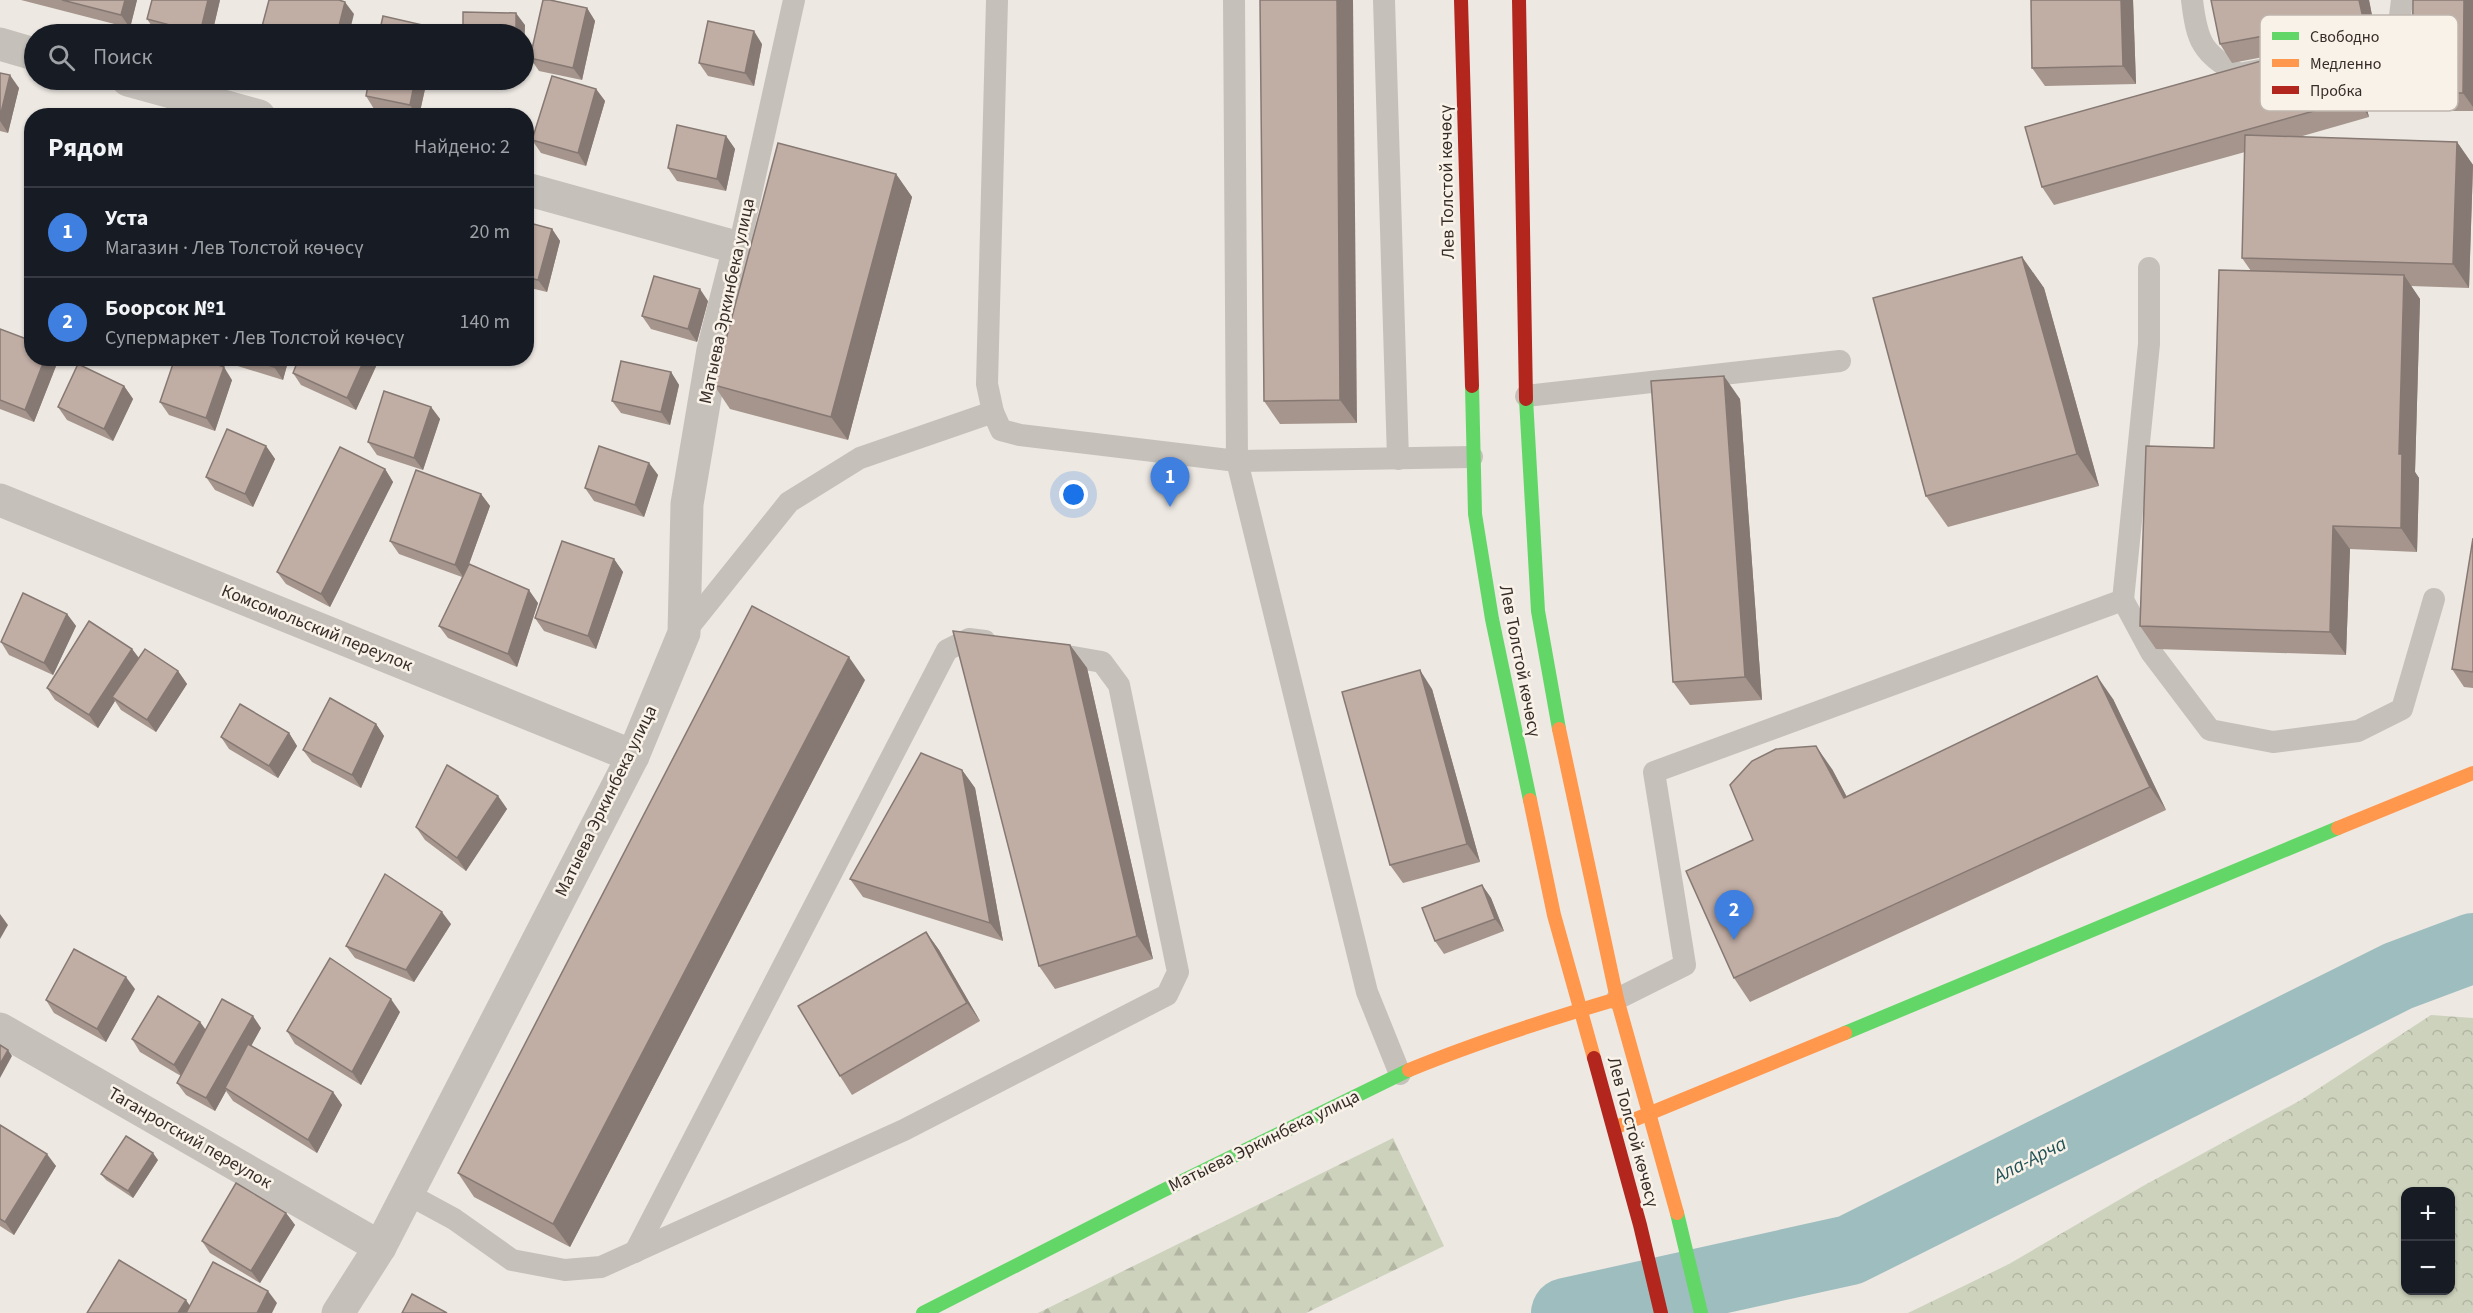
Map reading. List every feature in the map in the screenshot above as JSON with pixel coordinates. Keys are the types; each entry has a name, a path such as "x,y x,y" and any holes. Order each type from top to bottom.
{"main road":[{"name":"Лев Толстой көчөсү","path":"1461,0 1475,514 1495,631 1554,915 1614,1128 1661,1313"},
{"name":"Лев Толстой көчөсү","path":"1519,0 1526,396 1538,611 1566,770 1617,999 1676,1211 1701,1313"},
{"path":"1614,1128 2473,773"},
{"name":"Матыева Эркинбека улица","path":"923,1313 1160,1192 1400,1074 1465,1047 1617,999"}],"street":[{"path":"0,44 24,51"},
{"path":"164,90 230,108"},
{"path":"534,191 739,248"},
{"name":"Матыева Эркинбека улица","path":"338,1313 380,1247 633,756 684,633 687,504 712,350 739,248"},
{"name":"Комсомольский переулок","path":"0,500 633,756"},
{"name":"Таганрогский переулок","path":"0,1029 380,1247"}],"lane":[{"name":"Матыева Эркинбека улица","path":"739,248 794,0"},
{"path":"997,0 987,384 993,412 1001,430 1020,435 1237,461 1472,457"},
{"path":"1234,0 1237,461 1367,992 1400,1074"},
{"path":"1384,0 1398,459"},
{"path":"2192,0 2196,32 2214,60 2239,74 2260,70"},
{"path":"2400,15 2402,0"},
{"path":"2149,268 2149,344 2123,600 2151,652 2210,730 2272,742 2358,731 2402,709 2434,599"},
{"path":"1526,396 1840,361"},
{"path":"684,633 789,502 860,458 993,412"},
{"path":"1617,999 1684,965 1654,772 2123,600"},
{"path":"406,1193 454,1220 512,1260 565,1270 601,1267 635,1252 904,1130 1167,995 1178,972 1119,685 1102,662 969,639 947,650 635,1252"}],"green space":[{"path":"2431,1015 2473,1018 2473,1313 1908,1313 2009,1264 2143,1186 2301,1100"},
{"path":"1393,1138 1444,1246 1306,1313 1038,1313"}],"building":[{"path":"62,0 125,0 121,15"},
{"path":"152,0 208,0 202,24 166,24 147,19"},
{"path":"269,0 339,0 345,2 340,24 263,24"},
{"path":"543,0 587,8 573,68 534,59 534,40"},
{"path":"1260,0 1337,0 1340,400 1264,401"},
{"path":"2031,0 2121,0 2123,66 2032,68"},
{"path":"2211,0 2359,0 2362,15 2260,15 2260,37 2220,44"},
{"path":"2413,0 2464,0 2463,93 2458,93 2458,15 2413,15"},
{"path":"463,12 516,13 516,24 463,24"},
{"path":"383,16 418,24 381,24"},
{"path":"708,21 754,31 745,73 699,63"},
{"path":"2260,61 2260,111 2314,111 2042,187 2025,127"},
{"path":"0,73 10,75 0,117"},
{"path":"552,76 596,89 578,153 534,141 534,134"},
{"path":"367,90 413,90 410,105 366,96"},
{"path":"677,125 726,136 717,179 668,168"},
{"path":"2245,135 2457,142 2453,264 2242,258"},
{"path":"778,143 896,174 831,417 714,385"},
{"path":"534,224 552,229 538,280 534,279"},
{"path":"2022,257 2077,454 1926,496 1873,298"},
{"path":"2219,270 2404,275 2399,454 2402,454 2401,528 2333,526 2330,632 2140,626 2146,446 2214,448"},
{"path":"654,276 700,289 688,329 642,316"},
{"path":"0,329 24,338 24,366 42,366 25,410 0,400"},
{"path":"621,361 671,372 661,412 612,401"},
{"path":"77,366 82,366 124,386 104,429 58,407"},
{"path":"172,366 224,367 206,418 160,402"},
{"path":"296,366 361,366 347,398 293,373"},
{"path":"1724,376 1745,677 1673,682 1651,381"},
{"path":"384,391 431,407 414,458 368,442"},
{"path":"227,429 266,446 245,494 206,477"},
{"path":"599,446 649,463 635,505 585,488"},
{"path":"340,447 385,469 321,594 277,572"},
{"path":"416,470 481,494 455,565 390,541"},
{"path":"2473,538 2473,672 2452,669"},
{"path":"562,541 614,559 588,636 535,618"},
{"path":"469,564 529,590 508,654 439,626"},
{"path":"23,593 67,614 44,663 1,642"},
{"path":"752,606 849,657 553,1224 458,1173"},
{"path":"89,621 132,649 89,715 47,688"},
{"path":"953,631 1070,645 1137,936 1039,966"},
{"path":"145,649 178,671 147,720 112,697"},
{"path":"1420,670 1467,844 1390,865 1342,692"},
{"path":"2097,676 2150,787 1734,978 1686,871 1753,840 1730,785 1752,761 1776,749 1816,746 1844,798"},
{"path":"330,698 376,724 352,775 303,750"},
{"path":"240,704 289,733 269,766 221,737"},
{"path":"921,753 962,770 990,923 850,879"},
{"path":"447,765 498,796 457,858 416,827"},
{"path":"385,874 442,912 406,970 346,946"},
{"path":"1482,885 1495,919 1435,941 1422,908"},
{"path":"926,932 967,1003 840,1076 798,1006"},
{"path":"74,949 126,977 97,1029 46,1000"},
{"path":"330,958 391,999 352,1072 287,1031"},
{"path":"158,996 200,1022 174,1065 132,1039"},
{"path":"222,999 253,1016 206,1098 177,1083"},
{"path":"248,1044 333,1092 308,1140 225,1088"},
{"path":"0,1045 8,1050 0,1064"},
{"path":"0,1125 47,1154 5,1222 0,1219"},
{"path":"126,1136 153,1153 128,1191 101,1174"},
{"path":"236,1183 286,1213 251,1271 202,1241"},
{"path":"119,1260 186,1300 178,1313 87,1313"},
{"path":"213,1262 268,1291 257,1313 186,1313"},
{"path":"412,1294 447,1313 402,1313"}],"waterway":[{"name":"Ала-Арча","path":"1566,1313 1850,1250 2398,976 2473,948"}],"traffic: fast":[{"path":"1472,386 1475,514 1492,619 1530,800"},
{"path":"1526,399 1538,611 1559,729"},
{"path":"1845,1033 2338,828"},
{"path":"923,1313 1160,1192 1409,1070"},
{"path":"1677,1213 1701,1313"}],"traffic: slow":[{"path":"1559,729 1617,999 1677,1213"},
{"path":"2338,828 2473,773"},
{"path":"1530,800 1554,915 1594,1058"},
{"path":"1409,1070 1512,1032 1617,999"},
{"path":"1614,1128 1845,1033"}],"traffic: jam":[{"path":"1461,0 1472,386"},
{"path":"1519,0 1526,399"},
{"path":"1594,1058 1640,1225 1661,1313"}],"place":[{"name":"Уста","path":"1170,507"},
{"name":"Боорсок №1","path":"1734,940"}]}
